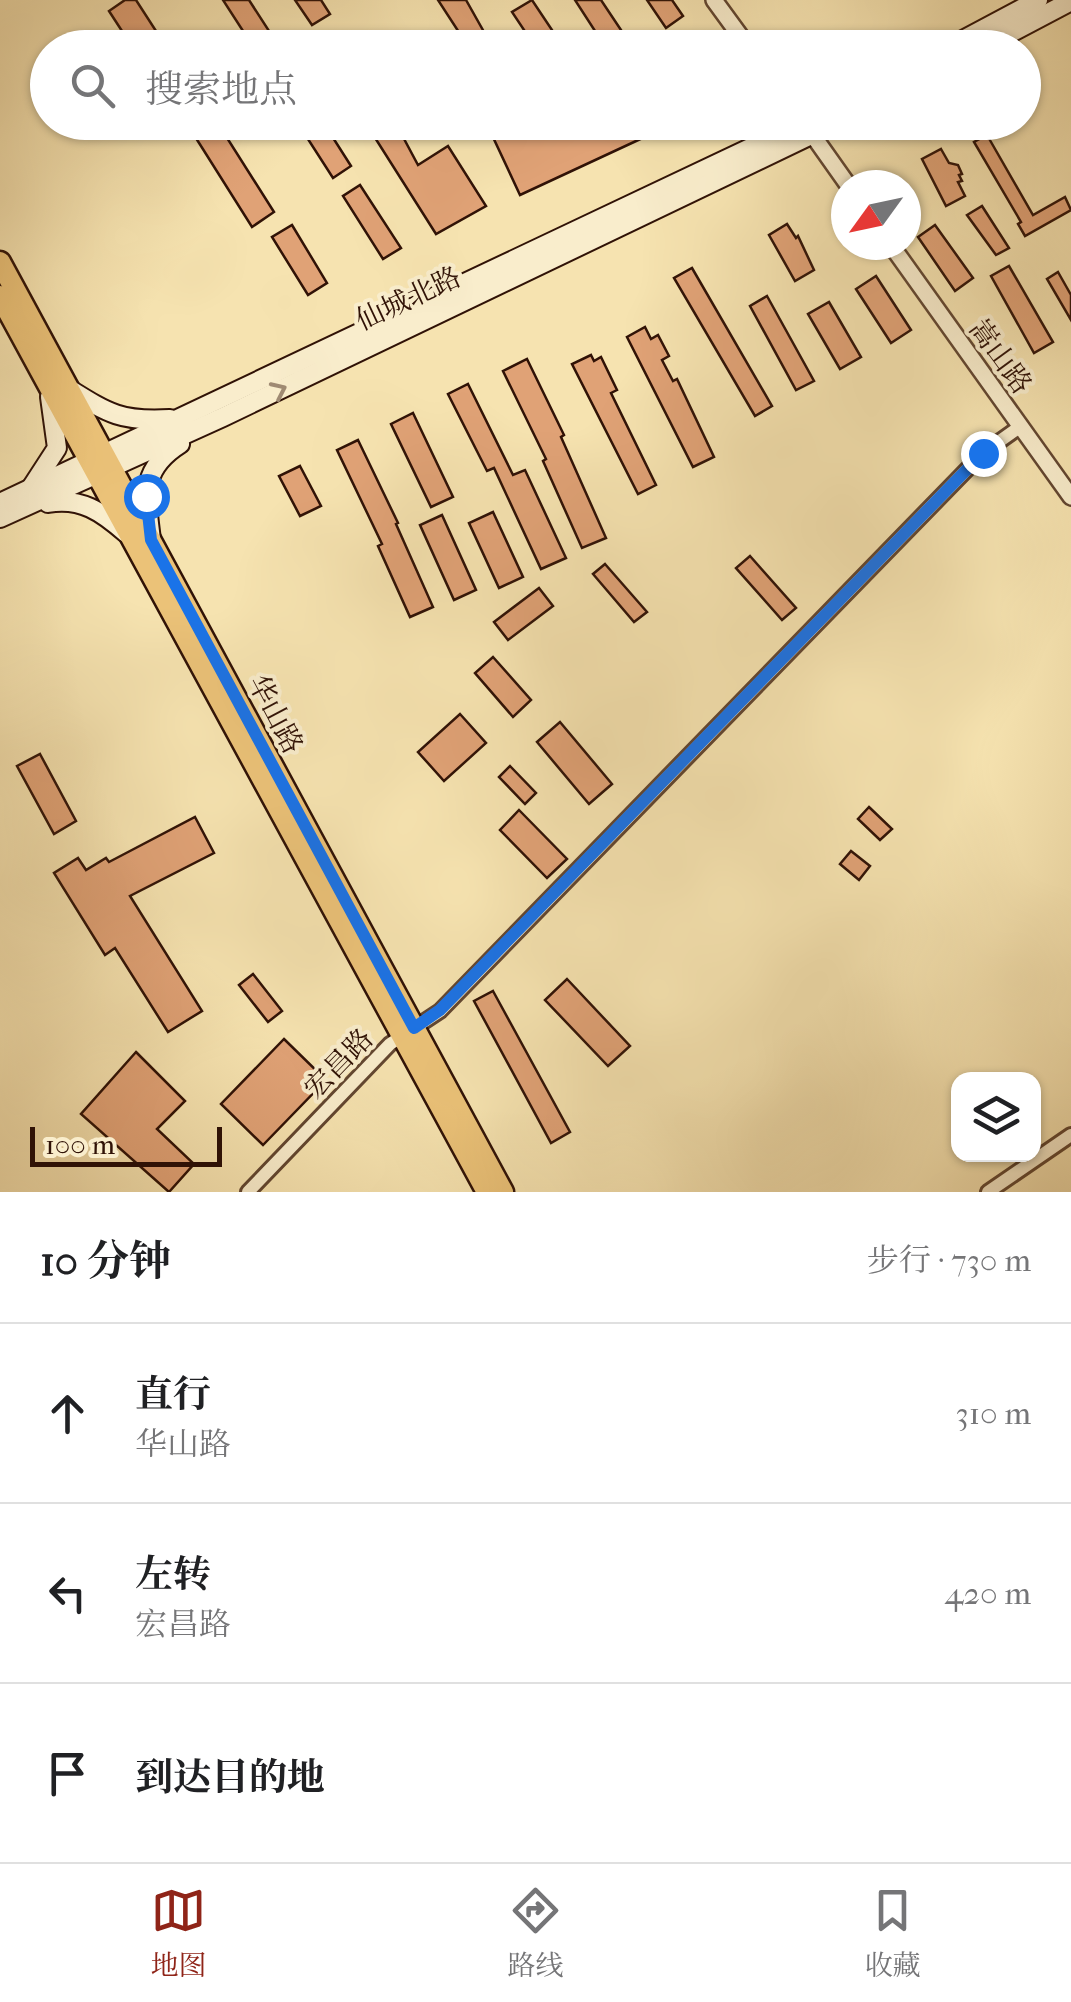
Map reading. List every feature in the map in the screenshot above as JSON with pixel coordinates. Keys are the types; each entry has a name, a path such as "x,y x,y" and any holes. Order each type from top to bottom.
{"main road":[{"path":"982,30 1038,0"},
{"path":"1016,30 1071,1"},
{"name":"仙城北路","path":"101,464 180,418 776,140"},
{"name":"仙城北路","path":"0,518 29,497 222,416 778,140"},
{"path":"0,262 70,389 101,464"},
{"path":"0,296 46,382 101,464 142,539 408,1032 487,1192"},
{"path":"46,382 56,448 29,497 70,499 142,539"},
{"path":"70,389 103,410 135,421 180,418"},
{"path":"142,539 151,471 165,453 222,416"},
{"name":"仙城北路","path":"0,503 29,497"},
{"path":"408,1032 503,1192"}],"street":[{"path":"714,0 735,30"},
{"path":"816,140 837,170"},
{"name":"嵩山路","path":"902,260 1071,497"},
{"name":"宏昌路","path":"248,1192 390,1044 440,1010 983,453 1021,426"},
{"path":"988,1192 1071,1134"}],"building":[{"path":"125,0 136,0 155,30 121,30 109,11"},
{"path":"223,0 249,0 268,30 242,30"},
{"path":"295,0 321,0 330,14 312,25"},
{"path":"438,0 466,0 483,30 458,30"},
{"path":"532,0 552,30 524,30 512,12"},
{"path":"575,0 601,0 621,30 594,30"},
{"path":"647,0 672,0 683,16 666,28"},
{"path":"197,140 228,140 274,212 252,227"},
{"path":"309,140 334,140 351,166 333,178"},
{"path":"376,140 405,140 418,165 448,146 486,206 436,234"},
{"path":"494,140 638,140 520,195"},
{"path":"990,140 1033,215 1065,197 1071,210 1025,236 1018,224 1021,222 974,142"},
{"path":"941,149 949,163 958,165 962,181 958,182 965,196 946,206 922,159"},
{"path":"360,185 401,248 383,259 343,196"},
{"path":"982,206 1009,248 996,255 967,215"},
{"path":"787,224 798,236 814,270 795,281 769,235"},
{"path":"292,225 327,283 308,295 272,237"},
{"path":"935,225 973,278 955,291 921,241 921,235"},
{"path":"1009,266 1053,342 1034,353 991,276"},
{"path":"692,268 772,406 755,416 674,278"},
{"path":"1058,272 1071,295 1071,320 1047,279"},
{"path":"876,276 911,330 891,343 856,289"},
{"path":"767,296 814,381 796,390 750,306"},
{"path":"829,302 861,357 840,369 808,314"},
{"path":"645,327 651,339 658,335 669,356 662,360 673,381 677,379 714,457 693,467 627,337"},
{"path":"591,355 594,361 601,357 617,390 611,393 656,485 638,494 572,364"},
{"path":"527,359 564,435 561,437 606,538 582,548 543,461 546,459 503,371"},
{"path":"468,384 513,475 525,470 566,558 541,569 494,468 487,471 448,394"},
{"path":"413,413 453,497 431,507 391,424"},
{"path":"358,440 433,607 410,617 378,546 382,544 337,450"},
{"path":"300,466 321,506 300,516 279,476"},
{"path":"493,512 523,577 499,588 469,523"},
{"path":"442,515 476,590 454,600 420,525"},
{"path":"750,556 796,608 782,620 736,568"},
{"path":"605,564 647,612 634,622 593,574"},
{"path":"539,588 553,606 508,640 494,622"},
{"path":"493,657 531,700 513,717 475,673"},
{"path":"460,714 486,743 444,781 418,752"},
{"path":"560,722 612,784 589,804 537,742"},
{"path":"40,754 76,821 54,834 17,766"},
{"path":"510,766 536,793 525,804 499,777"},
{"path":"869,807 892,829 880,840 858,819"},
{"path":"519,810 567,859 547,878 500,830"},
{"path":"195,817 214,853 130,896 202,1011 168,1032 115,948 105,955 54,873 78,858 86,870 106,858 109,862"},
{"path":"851,851 870,866 859,880 840,864"},
{"path":"253,974 282,1011 268,1022 239,985"},
{"path":"567,979 630,1046 608,1066 545,1000"},
{"path":"493,991 570,1132 551,1143 474,1001"},
{"path":"284,1039 326,1080 263,1145 221,1104"},
{"path":"136,1052 185,1101 157,1129 194,1164 169,1192 81,1114"}],"route":[{"path":"146,496 151,540 414,1028 440,1010 983,453"}]}
